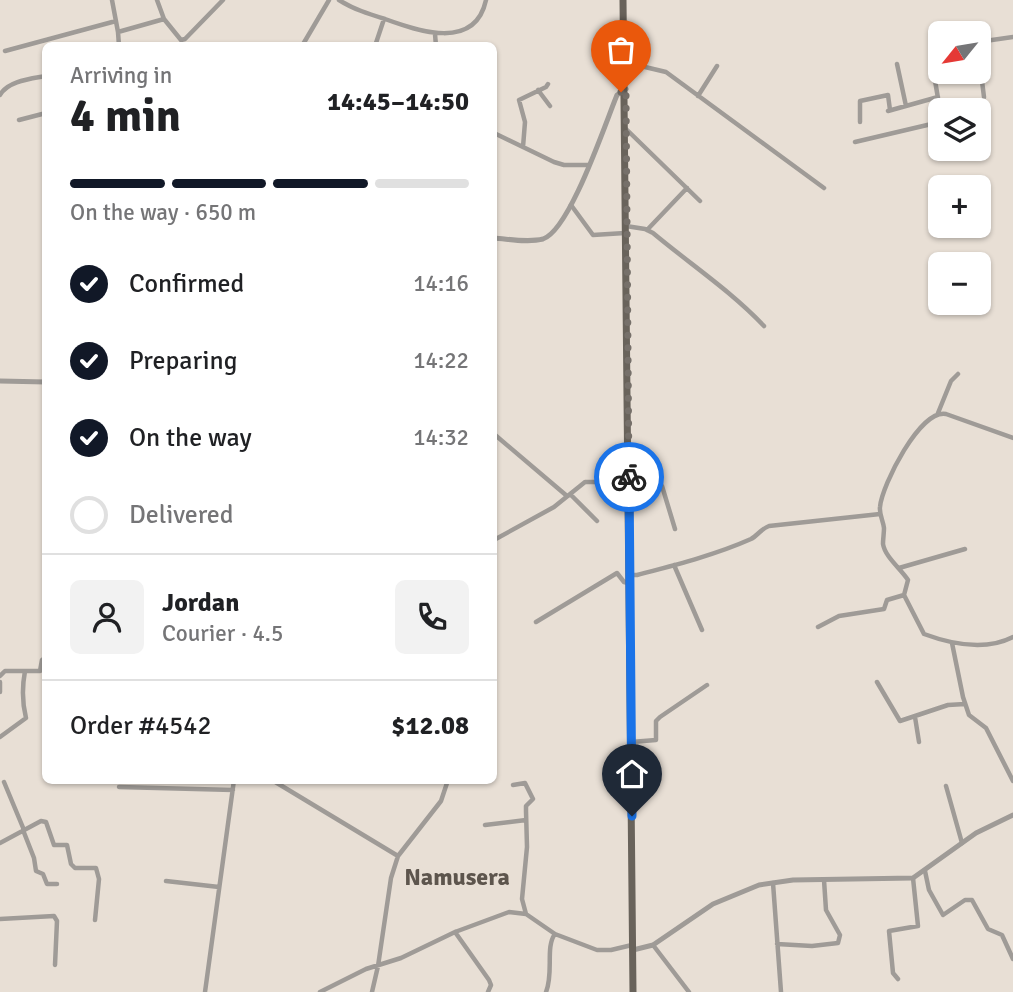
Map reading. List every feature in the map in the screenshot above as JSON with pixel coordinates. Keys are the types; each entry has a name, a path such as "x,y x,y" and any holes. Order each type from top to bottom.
{"main road":[{"path":"623,0 626,89 624,127 632,991"}],"street":[{"path":"112,0 119,42"},
{"path":"157,0 164,19 181,40 223,0"},
{"path":"304,42 330,0"},
{"path":"339,0 384,19 435,34 455,32 474,23 481,17 486,0"},
{"path":"118,32 164,19"},
{"path":"376,42 384,19"},
{"path":"5,51 116,21"},
{"path":"435,34 436,42"},
{"path":"991,40 1013,37"},
{"path":"624,62 666,72 824,188"},
{"path":"897,64 906,106"},
{"path":"698,96 717,66"},
{"path":"0,95 2,90 10,85 42,77"},
{"path":"523,146 525,121 519,100 547,87 548,84"},
{"path":"860,122 860,101 888,95 889,110 938,97 936,84"},
{"path":"982,84 984,97"},
{"path":"497,238 535,240 544,238 560,226 589,165 617,95 626,89"},
{"path":"538,90 550,106"},
{"path":"19,120 42,114"},
{"path":"855,142 928,125"},
{"path":"624,127 700,201"},
{"path":"497,134 554,162 564,165 589,165"},
{"path":"647,230 687,188"},
{"path":"571,205 593,235 647,230 733,295 764,326"},
{"path":"958,374 951,381 938,413 924,424 896,463 881,499 884,547 908,580 904,595 924,634 952,643 992,644 1013,637"},
{"path":"0,381 42,382"},
{"path":"938,413 1013,438"},
{"path":"497,436 597,521"},
{"path":"497,538 554,506 580,485 591,481 662,486 675,529"},
{"path":"536,622 617,573 624,582 752,539 769,526 880,514"},
{"path":"899,568 965,549"},
{"path":"674,565 702,630"},
{"path":"818,626 839,616 884,609 887,600 904,595"},
{"path":"952,643 969,715 986,728 1013,781"},
{"path":"0,676 5,671 40,671 42,660"},
{"path":"0,737 26,718 22,684 25,671"},
{"path":"0,682 0,692"},
{"path":"877,682 902,721 948,705 965,704"},
{"path":"631,742 656,740 656,721 707,685"},
{"path":"915,717 919,742"},
{"path":"4,782 34,858 36,871 43,874 47,884 57,884"},
{"path":"513,785 523,783 528,786 533,799 526,806 527,847 522,900 526,914"},
{"path":"205,992 234,784"},
{"path":"279,784 398,856"},
{"path":"372,992 384,914 398,856 441,801 447,784"},
{"path":"946,786 963,844"},
{"path":"119,787 233,790"},
{"path":"320,992 348,976 412,954 456,932 509,912 526,914 555,934 597,950 653,946 713,904 747,889 773,883 913,878 996,821 1013,815"},
{"path":"485,825 526,820"},
{"path":"0,843 41,821 46,822 54,845 67,845 71,864 75,868 96,868 99,879 95,920"},
{"path":"925,871 929,890 943,915 965,900 972,900 988,929 1002,935 1013,959"},
{"path":"898,979 892,973 889,931 918,926 913,878"},
{"path":"777,944 812,946 838,943 840,935 827,910 824,880"},
{"path":"166,881 219,887"},
{"path":"773,883 782,992"},
{"path":"0,919 54,916 57,921 55,965"},
{"path":"456,932 491,982 488,992"},
{"path":"547,992 552,970 551,940 555,934"},
{"path":"653,946 689,992"}],"way so far":[{"path":"621,92 626,89 624,127 629,477"}],"district":[{"name":"Namusera","path":"457,877"}],"route":[{"path":"629,477 632,816"}]}
